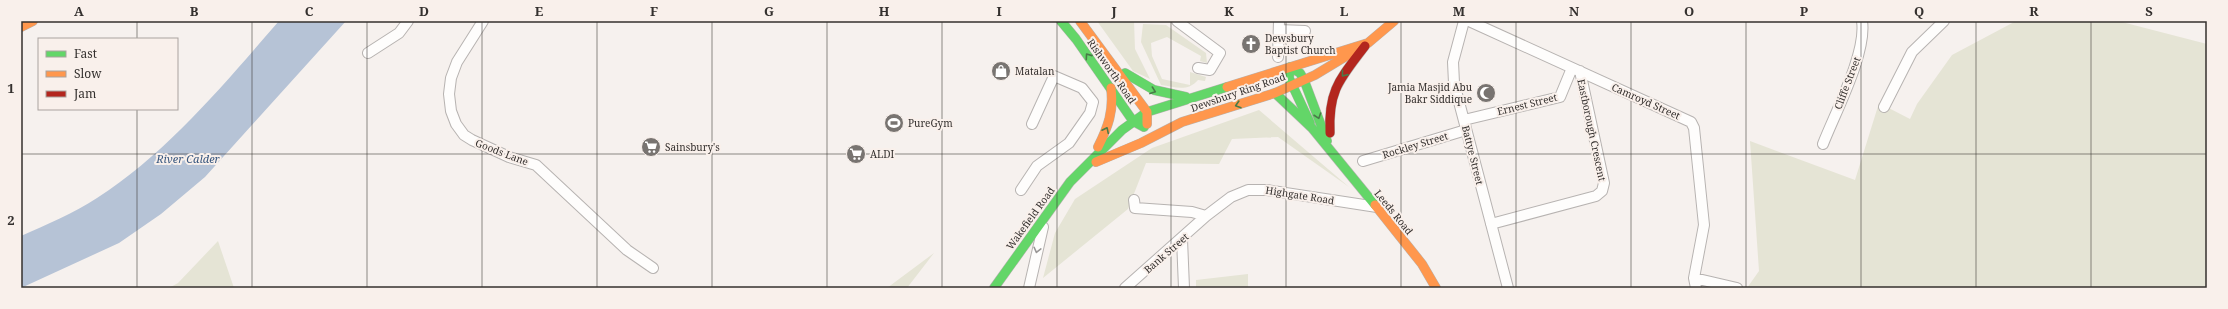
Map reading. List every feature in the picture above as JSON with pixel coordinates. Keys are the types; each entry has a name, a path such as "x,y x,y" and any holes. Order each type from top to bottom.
{"main road":[{"path":"21,27 33,21"},
{"name":"Rishworth Road","path":"1061,21 1111,88 1133,121 1147,129"},
{"name":"Rishworth Road","path":"1080,21 1147,112"},
{"name":"Dewsbury Ring Road","path":"1137,145 1182,122 1275,93 1294,85 1368,43 1394,21"},
{"path":"1331,152 1328,115 1331,93 1336,83 1368,43"},
{"name":"Dewsbury Ring Road","path":"1133,121 1147,112 1368,43"},
{"path":"1110,61 1141,86 1165,95 1191,98"},
{"name":"Leeds Road","path":"1312,128 1294,85 1289,78 1290,67 1300,73 1311,94 1331,152"},
{"path":"1089,165 1111,120 1113,108 1111,88"},
{"name":"Leeds Road","path":"1275,93 1312,128 1378,207 1422,264 1436,288"},
{"path":"1137,145 1147,129 1147,112"},
{"name":"Wakefield Road","path":"994,288 1047,212 1070,182 1133,121"},
{"path":"1147,129 1182,122"},
{"name":"Wakefield Road","path":"1089,165 1137,145"}],"street":[{"path":"368,53 399,34 408,21"},
{"name":"Goods Lane","path":"483,21 457,62 450,78 449,94 451,111 456,124 464,135 472,140 509,156 536,165 627,250 653,268"},
{"path":"1177,21 1220,53 1210,70 1198,68"},
{"name":"Battye Street","path":"1464,21 1453,62 1454,84 1508,288"},
{"name":"Camroyd Street","path":"1469,21 1689,120 1693,125 1704,225 1695,283"},
{"name":"Cliffe Street","path":"1823,144 1857,60 1864,32 1862,21"},
{"path":"1884,107 1912,52 1944,21"},
{"path":"1278,57 1279,26 1305,30"},
{"name":"Ernest Street","path":"1464,120 1560,97 1576,70"},
{"name":"Eastborough Crescent","path":"1491,224 1596,196 1602,191 1604,183 1576,70"},
{"path":"1021,190 1037,166 1069,142 1090,114 1093,102 1082,88 1054,76 1032,124"},
{"name":"Rockley Street","path":"1363,161 1466,130"},
{"name":"Highgate Road","path":"1206,216 1238,193 1258,189 1378,207"},
{"path":"1134,200 1134,208 1192,212 1206,216"},
{"path":"1029,288 1047,212"},
{"name":"Bank Street","path":"1126,288 1206,216"},
{"path":"1182,239 1184,288"},
{"path":"1695,283 1737,288"}],"shaded area":[{"path":"1097,21 1134,21 1135,49 1150,79 1133,71"},
{"path":"2016,21 2118,21 2207,44 2207,288 1747,288 1759,271 1750,141 1855,180 1879,103 1910,119 1917,104 1952,55"},
{"path":"1143,24 1166,25 1206,53 1207,63 1200,61 1201,56 1167,37 1151,43 1152,56 1162,79 1190,85 1190,72 1206,77 1205,81 1198,80 1190,86 1181,88 1161,85 1141,42"},
{"path":"1259,110 1349,187 1278,137 1232,139 1219,164 1146,163 1128,209 1043,278 1055,233 1075,199 1152,148"},
{"path":"218,241 234,288 169,288 178,283"},
{"path":"934,253 907,288 887,288"},
{"path":"1248,274 1248,288 1196,288 1196,280"}],"water":[{"name":"River Calder","path":"279,21 346,21 205,177 161,214 119,243 21,288 21,236 79,209 123,180 148,160 216,93"}],"traffic: fast":[{"path":"1061,21 1076,39 1133,121 1144,127"},
{"path":"1310,123 1289,78 1290,67 1300,73 1304,80 1327,141"},
{"path":"1125,73 1154,90 1186,97"},
{"path":"994,288 1070,182 1122,130 1147,112 1227,87"},
{"path":"1275,93 1312,128 1375,205"}],"traffic: slow":[{"path":"21,27 33,21"},
{"path":"1080,21 1147,112 1147,124"},
{"path":"1096,162 1141,143 1182,122 1275,93 1315,75 1368,43 1394,21"},
{"path":"1227,87 1368,43"},
{"path":"1098,147 1105,133 1111,112 1111,88"},
{"path":"1375,205 1422,264 1436,288"}],"traffic: jam":[{"path":"1330,133 1331,106 1337,86 1365,46"}],"place":[{"name":"Dewsbury Baptist Church","path":"1251,44"},
{"name":"Matalan","path":"1001,71"},
{"name":"Jamia Masjid Abu Bakr Siddique","path":"1486,93"},
{"name":"PureGym","path":"894,123"},
{"name":"Sainsbury's","path":"651,147"},
{"name":"ALDI","path":"856,154"}]}
